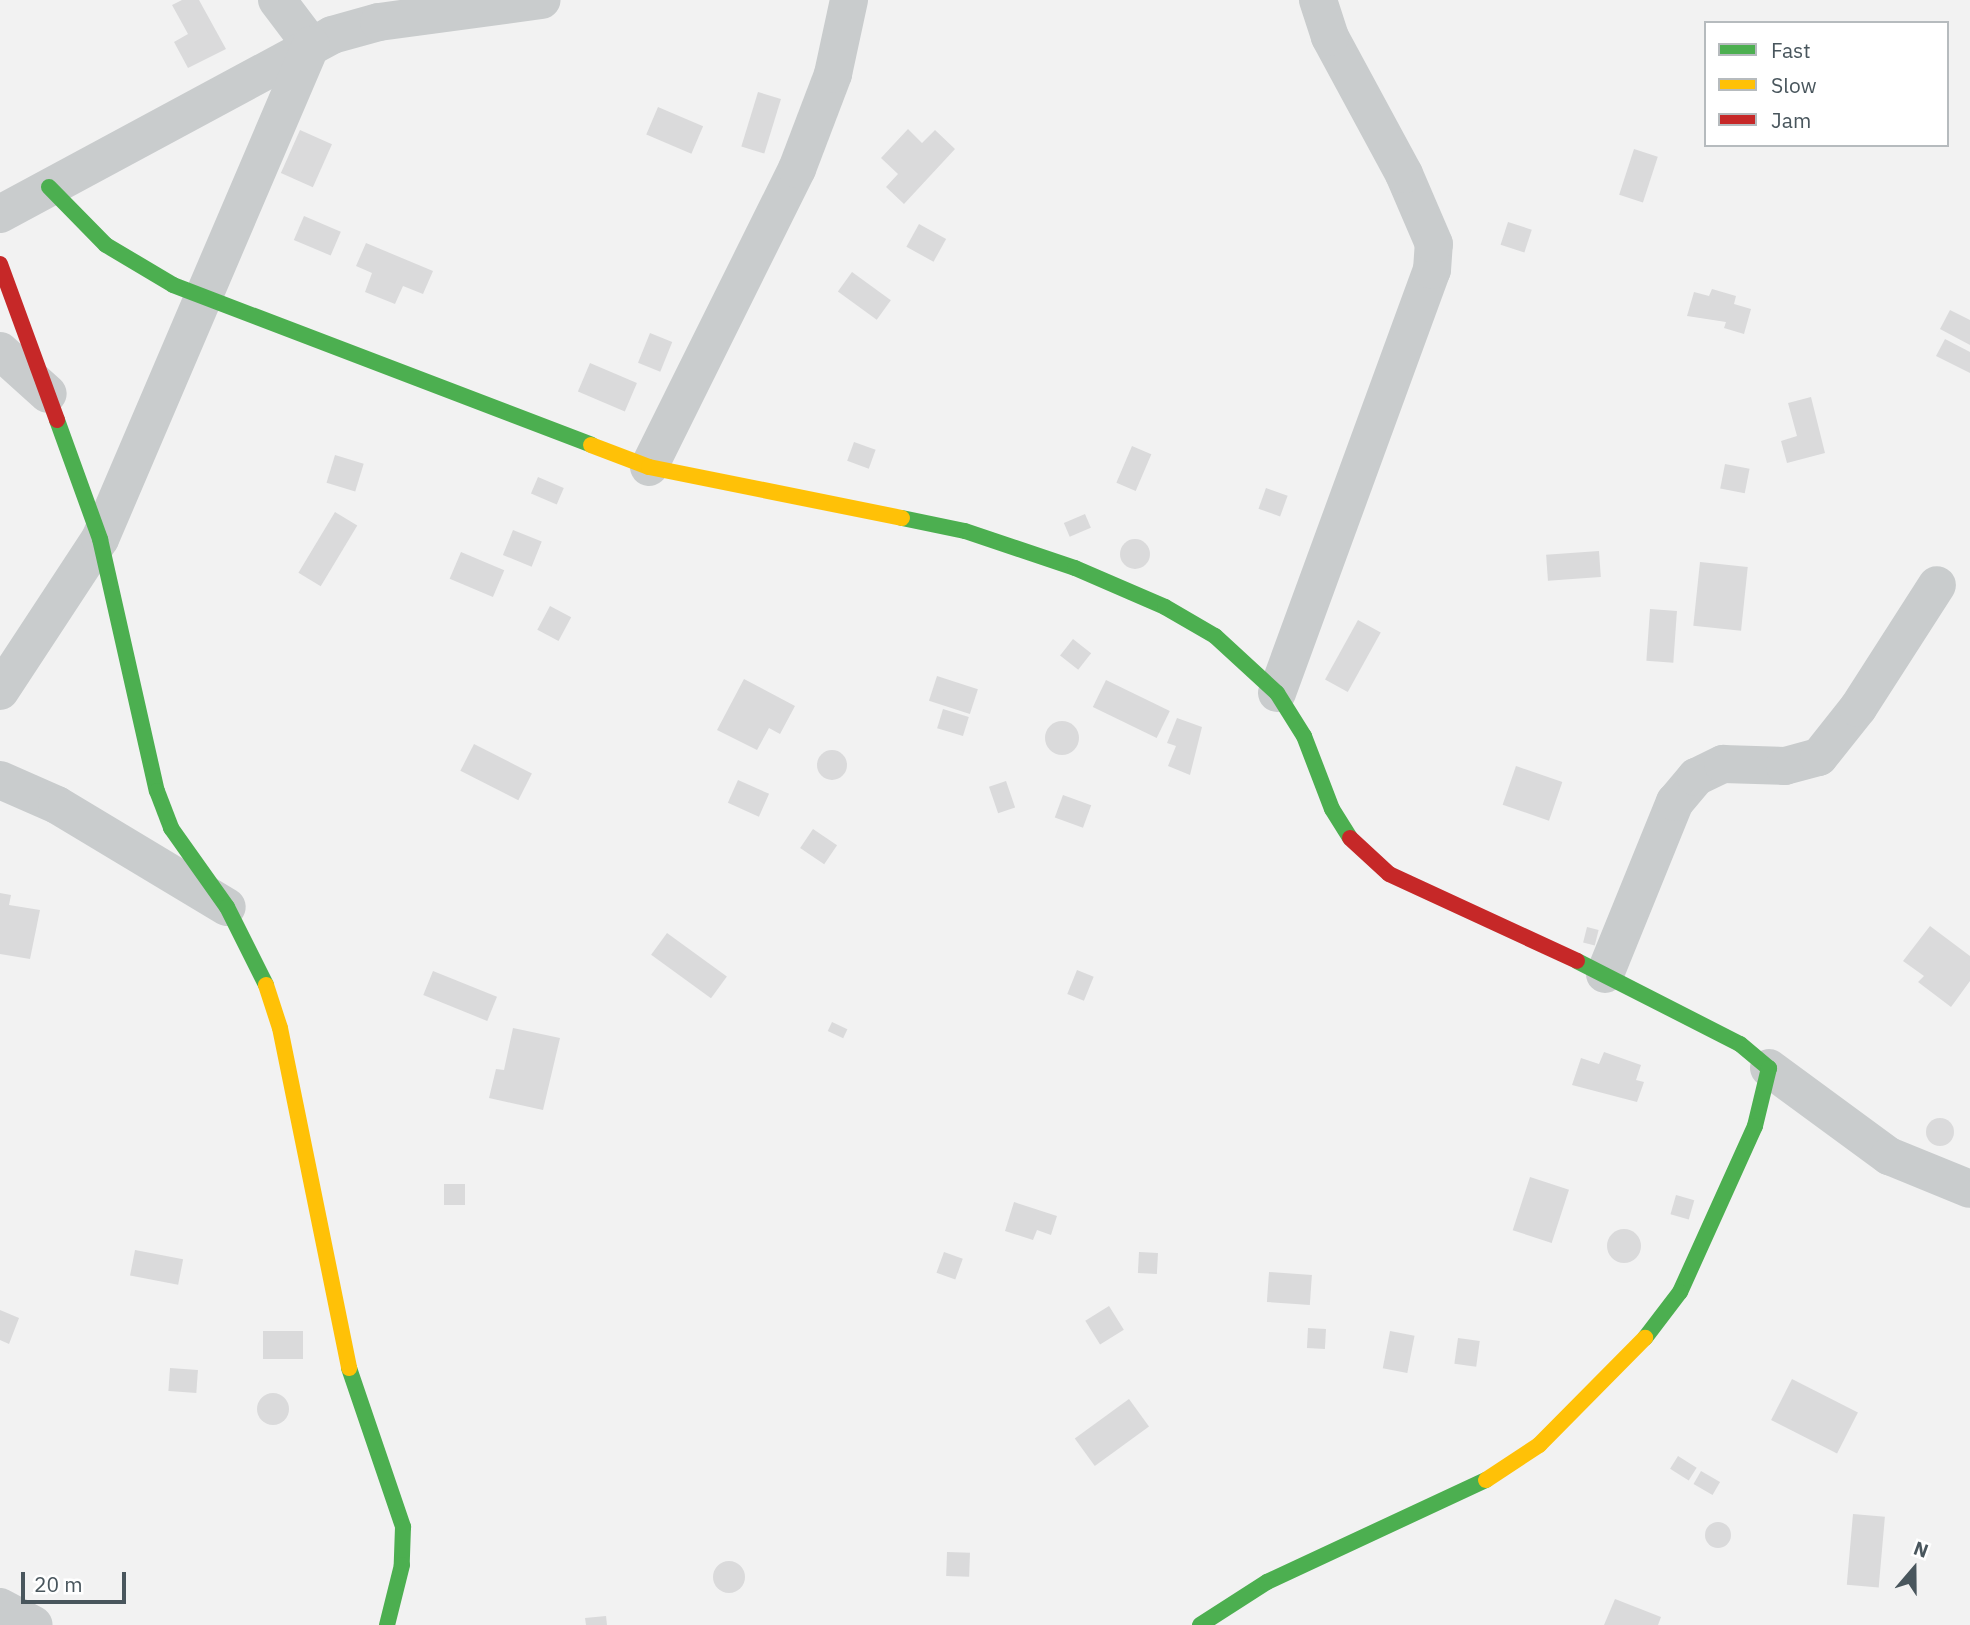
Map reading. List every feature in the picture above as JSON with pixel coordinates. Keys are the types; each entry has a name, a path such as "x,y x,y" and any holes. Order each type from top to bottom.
{"street":[{"path":"277,0 311,46"},
{"path":"0,214 311,46 379,22 542,0"},
{"path":"649,467 797,169 833,74 849,0"},
{"path":"1277,693 1432,270 1434,244 1410,184 1330,37 1318,0"},
{"path":"0,691 100,539 201,297 311,46"},
{"path":"49,187 133,266 201,297 649,467 885,512 1075,568 1165,607 1215,636 1277,693 1304,736 1332,809 1355,846 1424,894 1605,974 1740,1044 1889,1156 1970,1189"},
{"path":"0,264 100,539 157,791 171,828 227,907 266,984 280,1028 351,1377 403,1527 402,1565 387,1625"},
{"path":"0,351 48,394"},
{"path":"1605,974 1675,802 1696,777 1723,764 1785,766 1819,757 1858,708 1937,585"},
{"path":"0,780 57,804 227,907"},
{"path":"1200,1625 1267,1582 1476,1487 1539,1445 1568,1418 1663,1318 1680,1292 1755,1126 1769,1068"},
{"path":"0,1607 34,1625"}],"building":[{"path":"182,0 199,0 226,49 188,68 174,42 188,34 172,5"},
{"path":"758,92 781,99 764,154 741,147"},
{"path":"658,107 703,126 691,154 646,135"},
{"path":"908,129 922,143 935,130 955,149 904,204 886,187 898,174 881,158"},
{"path":"300,130 332,144 313,187 281,173"},
{"path":"1634,149 1658,157 1643,202 1619,195"},
{"path":"304,216 341,232 331,256 294,240"},
{"path":"1508,222 1532,230 1524,253 1501,245"},
{"path":"919,224 946,239 934,262 906,247"},
{"path":"366,243 433,271 423,294 403,286 395,304 365,292 372,273 356,266"},
{"path":"852,272 891,300 877,320 838,291"},
{"path":"1712,289 1736,296 1734,304 1751,309 1744,334 1724,328 1726,322 1687,316 1694,292 1709,296"},
{"path":"1950,310 1970,320 1970,345 1940,329"},
{"path":"650,333 672,342 660,372 638,363"},
{"path":"1945,339 1970,352 1970,373 1936,356"},
{"path":"590,363 637,383 625,411 578,392"},
{"path":"1811,397 1825,453 1787,463 1781,441 1797,436 1788,403"},
{"path":"854,442 876,450 869,469 847,461"},
{"path":"1132,446 1151,454 1136,491 1116,483"},
{"path":"335,455 364,464 355,492 327,483"},
{"path":"1725,464 1750,469 1745,493 1720,489"},
{"path":"538,477 564,488 557,505 531,494"},
{"path":"1266,488 1288,496 1280,517 1258,509"},
{"path":"335,512 357,525 321,586 298,573"},
{"path":"1085,514 1091,528 1070,537 1064,523"},
{"path":"513,530 542,542 532,567 503,555"},
{"path":"1135,539 1146,543 1150,554 1146,565 1135,569 1124,565 1120,554 1124,543"},
{"path":"1599,551 1601,577 1548,581 1546,555"},
{"path":"461,552 504,570 493,597 450,579"},
{"path":"1700,562 1748,567 1741,631 1693,626"},
{"path":"550,606 571,617 559,641 537,630"},
{"path":"1650,609 1677,611 1673,663 1646,661"},
{"path":"1358,620 1381,633 1348,692 1325,679"},
{"path":"1073,639 1091,653 1078,670 1060,656"},
{"path":"937,676 978,689 970,714 929,701"},
{"path":"744,679 795,706 780,734 769,728 757,750 717,730"},
{"path":"1106,680 1170,711 1157,738 1093,707"},
{"path":"943,709 969,717 963,736 937,728"},
{"path":"1177,718 1202,727 1190,775 1168,766 1176,746 1167,743"},
{"path":"1062,721 1074,726 1079,738 1074,750 1062,755 1050,750 1045,738 1050,726"},
{"path":"474,744 532,774 518,800 460,771"},
{"path":"832,750 838,751 846,759 846,771 838,779 832,780 826,779 818,771 817,765 818,759 826,751"},
{"path":"1516,766 1562,782 1549,821 1503,805"},
{"path":"738,780 769,794 759,817 728,803"},
{"path":"1006,781 1015,807 998,813 989,787"},
{"path":"1063,795 1091,805 1083,828 1055,818"},
{"path":"813,829 837,845 824,864 800,848"},
{"path":"0,893 11,895 9,905 40,910 30,959 0,954"},
{"path":"1930,926 1970,956 1970,981 1951,1007 1918,982 1924,976 1903,961"},
{"path":"1587,927 1599,930 1595,945 1583,943"},
{"path":"667,933 727,976 711,998 651,955"},
{"path":"1077,970 1094,977 1084,1001 1067,994"},
{"path":"433,971 497,997 487,1021 423,995"},
{"path":"832,1022 847,1029 843,1038 828,1031"},
{"path":"513,1028 560,1038 543,1110 489,1098 496,1069 504,1070"},
{"path":"1604,1052 1641,1065 1636,1080 1644,1082 1637,1102 1572,1085 1581,1058 1599,1064"},
{"path":"1940,1118 1950,1122 1954,1132 1950,1142 1940,1146 1930,1142 1926,1132 1930,1122"},
{"path":"1530,1177 1569,1190 1552,1243 1513,1230"},
{"path":"444,1184 465,1184 465,1205 444,1205"},
{"path":"1676,1195 1694,1200 1689,1219 1670,1214"},
{"path":"1014,1202 1057,1216 1051,1235 1037,1230 1033,1240 1005,1231"},
{"path":"1624,1229 1636,1234 1641,1246 1636,1258 1624,1263 1612,1258 1607,1246 1612,1234"},
{"path":"135,1250 183,1259 178,1285 130,1276"},
{"path":"944,1252 963,1259 955,1280 936,1273"},
{"path":"1139,1252 1158,1253 1157,1274 1138,1273"},
{"path":"1269,1272 1312,1275 1310,1305 1267,1302"},
{"path":"1109,1306 1124,1330 1100,1345 1085,1321"},
{"path":"0,1310 19,1318 9,1344 0,1340"},
{"path":"1308,1328 1326,1329 1325,1349 1307,1348"},
{"path":"263,1331 303,1331 303,1359 263,1359"},
{"path":"1390,1331 1415,1336 1407,1373 1383,1368"},
{"path":"1458,1338 1480,1341 1476,1367 1454,1364"},
{"path":"170,1368 198,1370 196,1393 168,1391"},
{"path":"1792,1379 1858,1413 1837,1454 1771,1420"},
{"path":"273,1393 284,1398 289,1409 284,1420 273,1425 262,1420 257,1409 262,1398"},
{"path":"1129,1399 1149,1427 1095,1466 1075,1438"},
{"path":"1678,1456 1697,1468 1689,1480 1670,1469"},
{"path":"1701,1471 1720,1482 1713,1495 1694,1484"},
{"path":"1853,1514 1885,1517 1879,1588 1847,1585"},
{"path":"1718,1522 1727,1526 1731,1535 1727,1544 1718,1548 1709,1544 1705,1535 1709,1526"},
{"path":"947,1552 970,1553 969,1577 946,1576"},
{"path":"729,1561 740,1566 745,1577 740,1588 729,1593 718,1588 713,1577 718,1566"},
{"path":"1615,1599 1661,1617 1658,1625 1604,1625"},
{"path":"606,1616 607,1625 586,1625 585,1618"}],"traffic: fast":[{"path":"49,187 106,245 173,285 591,445"},
{"path":"57,420 100,539 157,791 171,828 227,907 266,985"},
{"path":"902,518 965,531 1075,568 1165,607 1215,636 1277,693 1304,736 1332,809 1350,838"},
{"path":"1577,961 1740,1044 1769,1068 1755,1126 1680,1292 1645,1338"},
{"path":"349,1368 403,1527 402,1565 387,1625"},
{"path":"1200,1625 1267,1582 1486,1480"}],"traffic: slow":[{"path":"591,445 649,467 902,518"},
{"path":"266,985 280,1028 349,1368"},
{"path":"1486,1480 1539,1445 1645,1338"}],"traffic: jam":[{"path":"0,264 57,420"},
{"path":"1350,838 1389,874 1577,961"}]}
